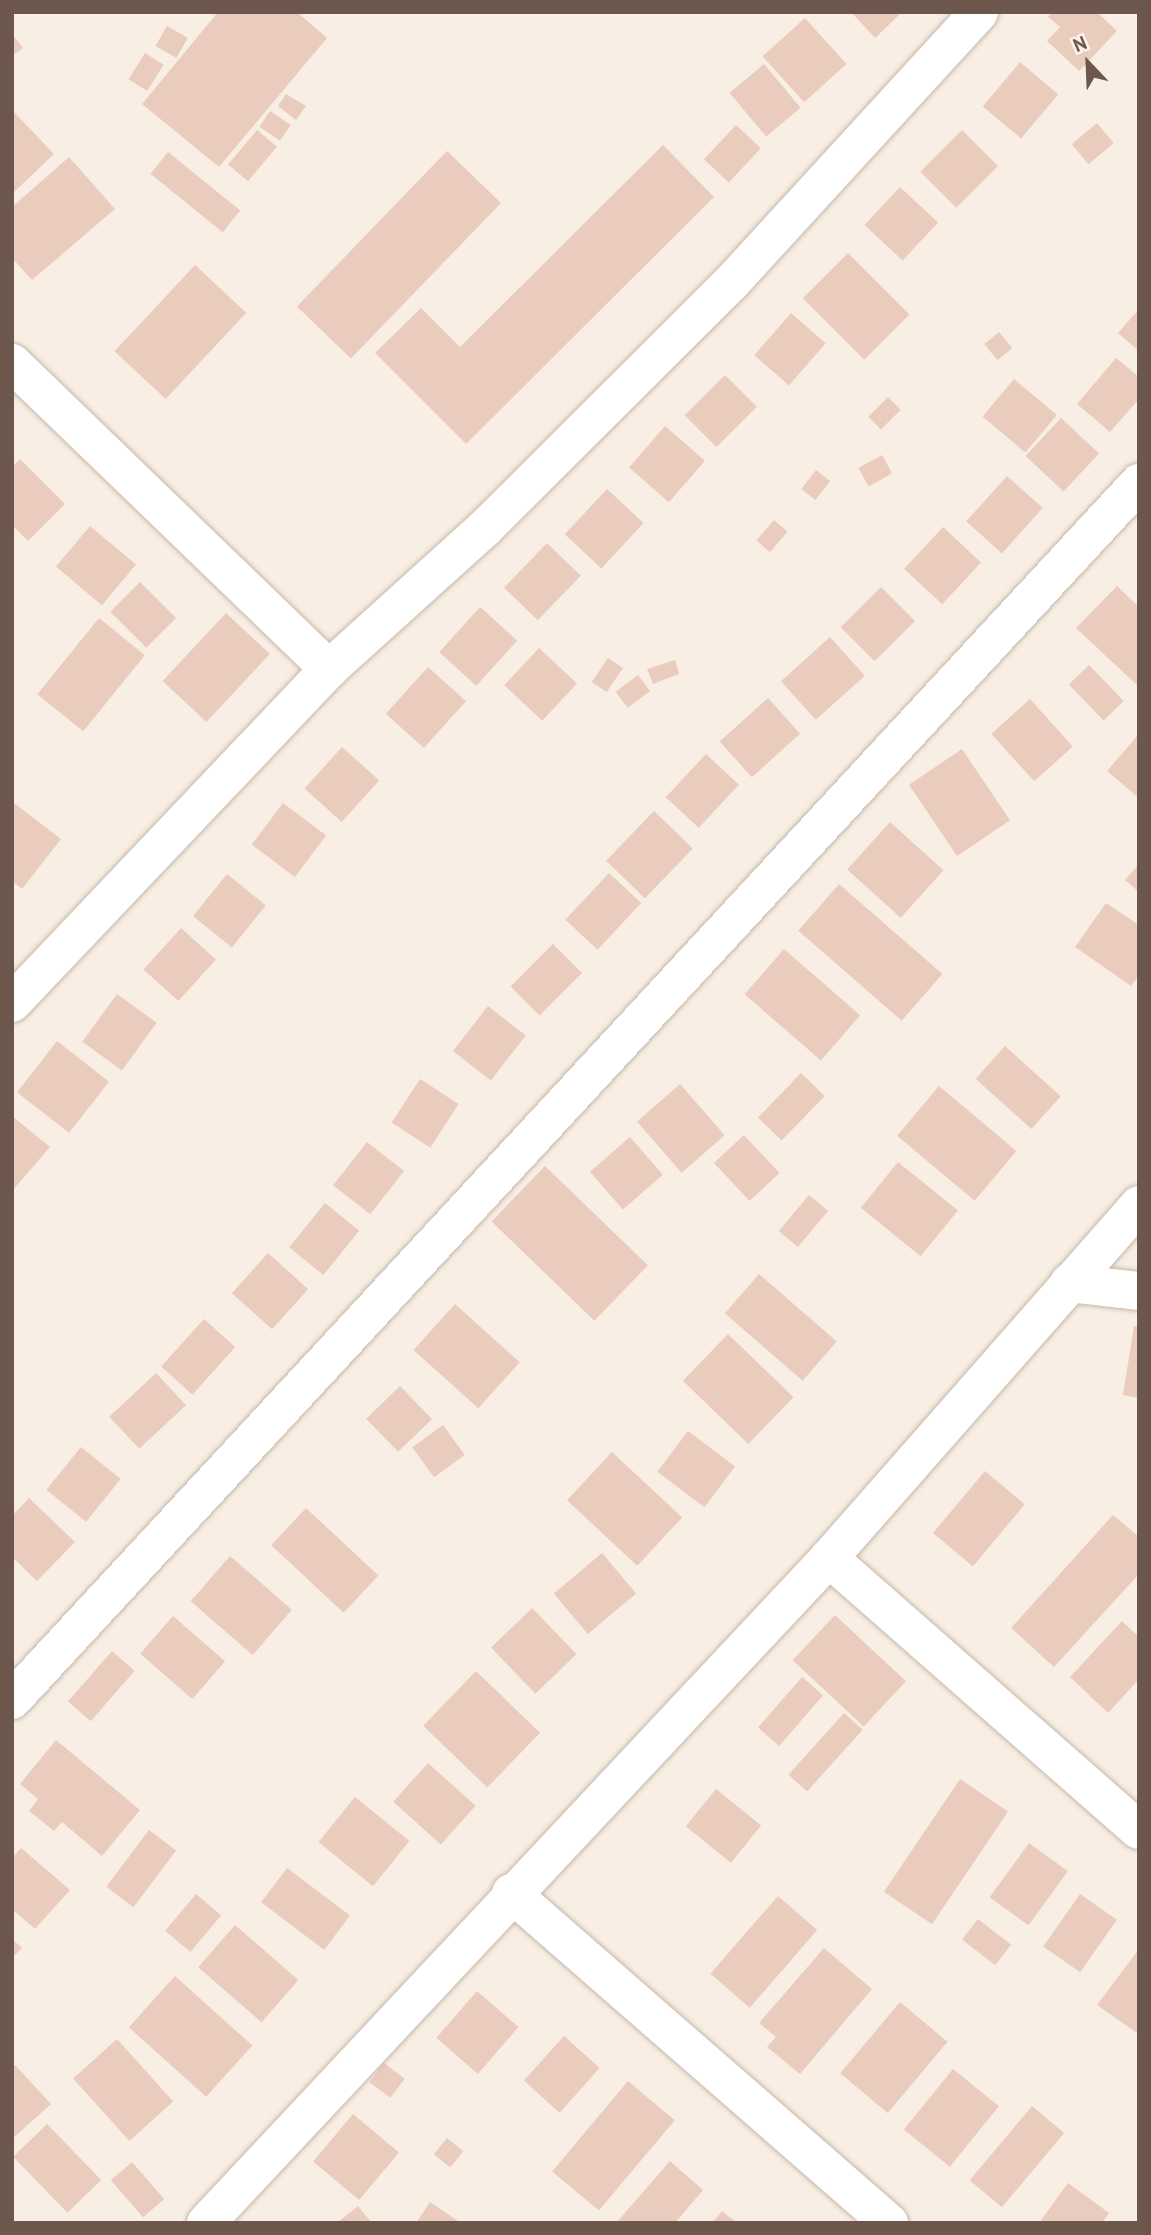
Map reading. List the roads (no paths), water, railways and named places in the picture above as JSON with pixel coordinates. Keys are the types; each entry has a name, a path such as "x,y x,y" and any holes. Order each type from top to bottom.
{"street":[{"path":"14,998 329,669 485,528 731,283 979,12"},
{"path":"12,362 329,669"},
{"path":"12,1700 1139,483"},
{"path":"208,2222 511,1893 829,1559 1139,1205"},
{"path":"1069,1283 1139,1291"},
{"path":"829,1559 1139,1830"},
{"path":"511,1893 889,2223"}]}
